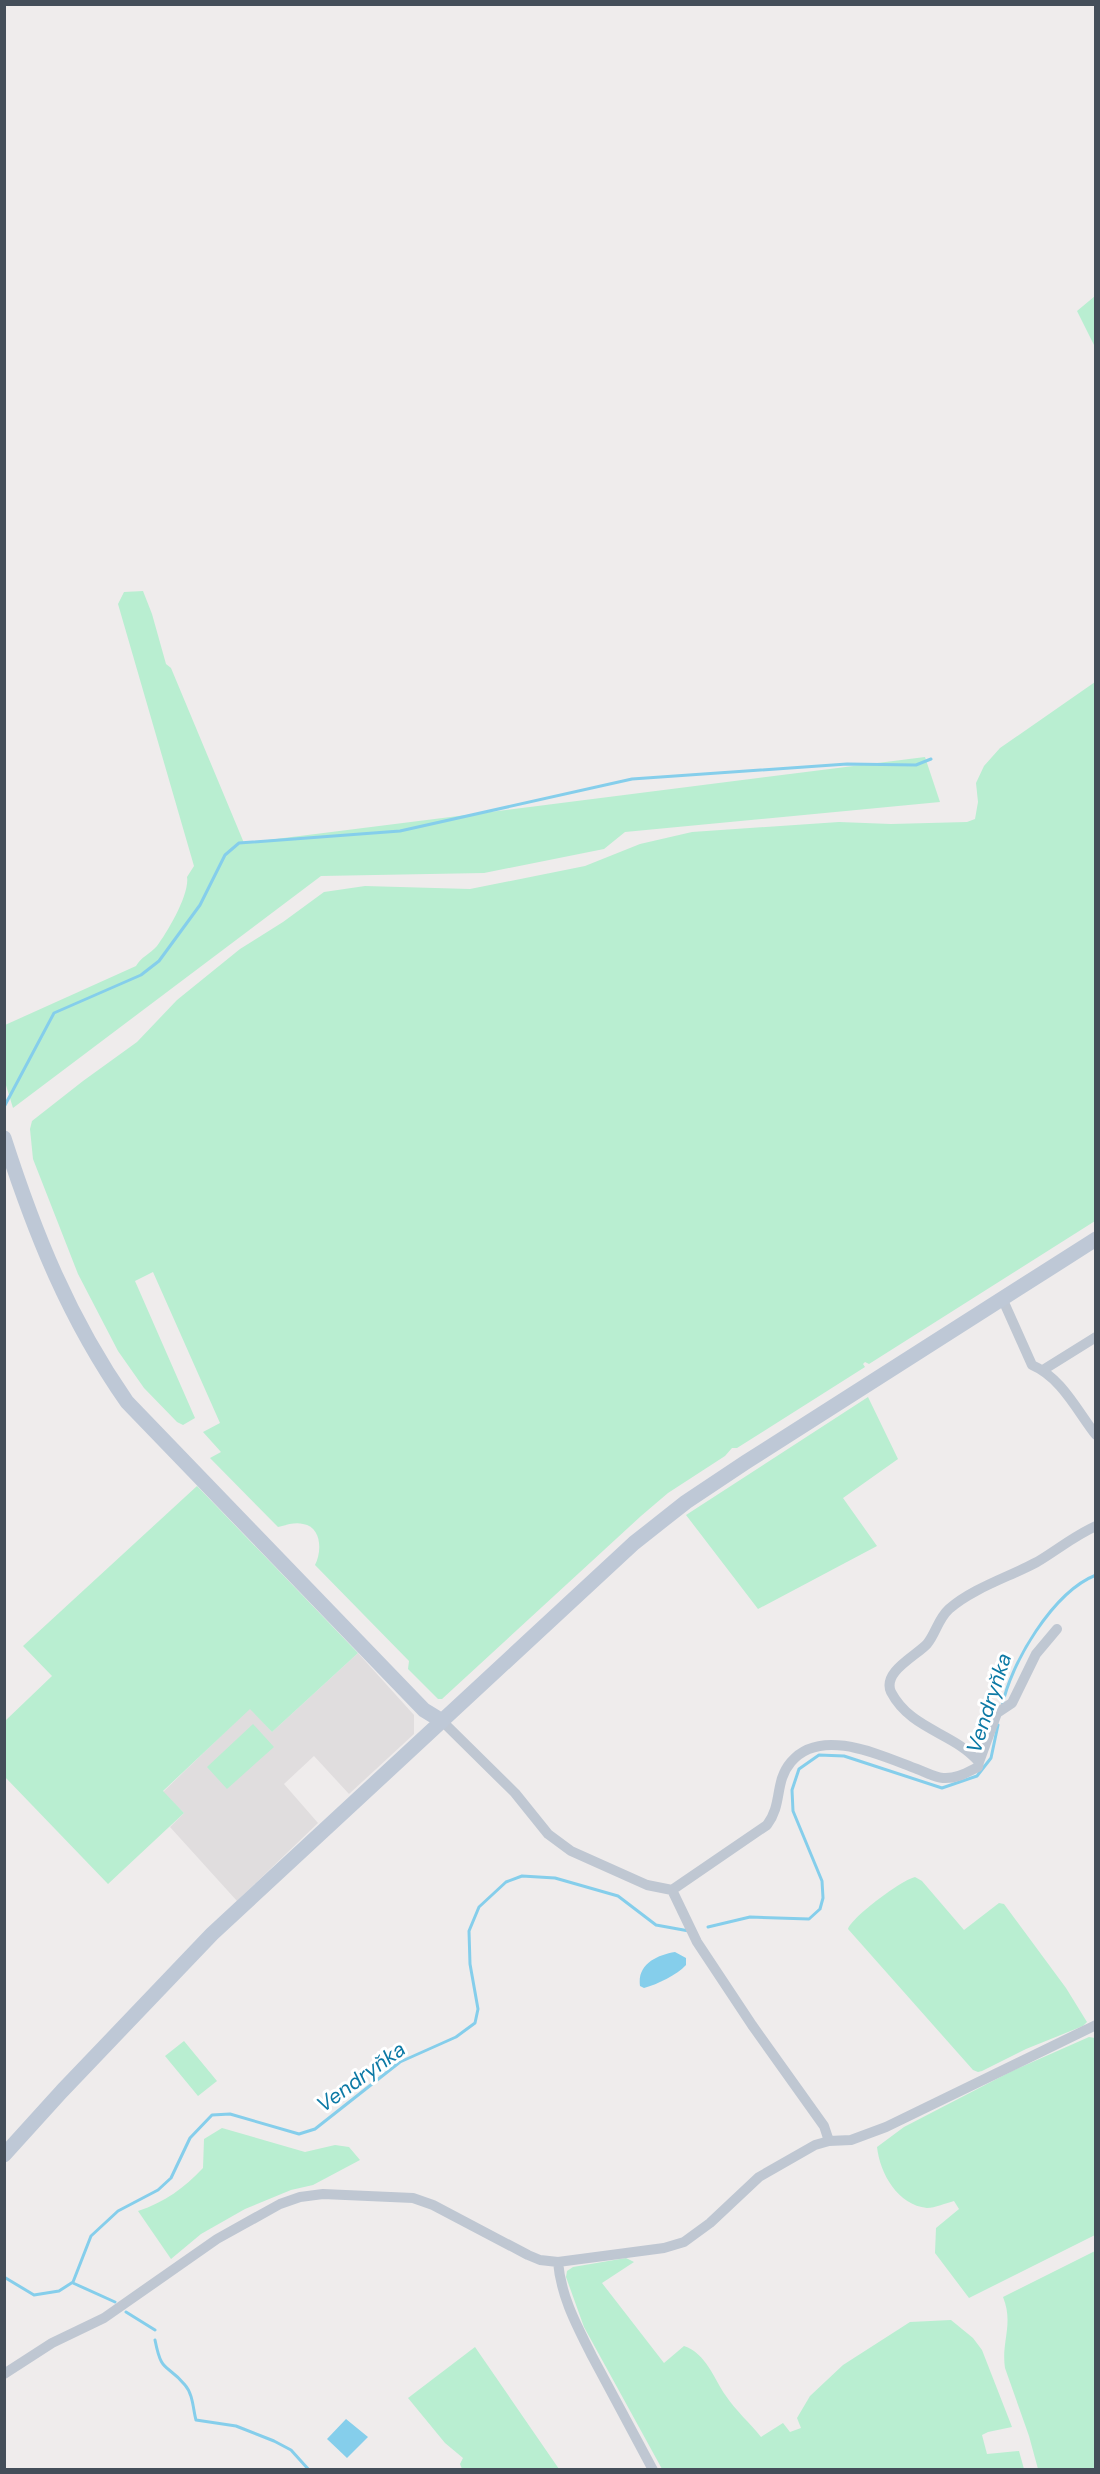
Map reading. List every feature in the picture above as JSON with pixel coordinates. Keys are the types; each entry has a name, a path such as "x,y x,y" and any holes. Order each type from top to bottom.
{"street":[{"path":"4,1138 29,1214 55,1278 100,1364 127,1402 424,1710 442,1721 515,1793 548,1834 571,1851 647,1885 672,1890 768,1825 775,1815 781,1776 792,1760 812,1747 845,1746 940,1778 963,1775 978,1767 997,1713 1011,1703 1036,1654 1057,1629"},
{"path":"4,2155 212,1934 634,1543 686,1502 1095,1239"},
{"path":"1002,1298 1032,1365 1043,1370 1072,1402 1095,1435"},
{"path":"1043,1370 1095,1337"},
{"path":"979,1762 970,1753 913,1720 891,1691 890,1680 894,1673 927,1643 941,1618 957,1603 1038,1561 1077,1534 1095,1526"},
{"path":"672,1890 697,1942 752,2025 824,2126 829,2141"},
{"path":"4,2374 52,2343 104,2318 217,2239 280,2204 300,2197 323,2194 413,2198 433,2205 540,2260 558,2262 664,2248 684,2242 710,2223 759,2177 815,2145 829,2141 850,2140 886,2127 1095,2025"},
{"path":"558,2262 560,2283 567,2304 653,2469"}],"shaded area":[{"path":"358,1653 414,1715 414,1734 349,1794 314,1756 284,1784 318,1823 237,1901 170,1827 184,1813 163,1792 250,1708 272,1732"}],"green space":[{"path":"1095,296 1095,347 1077,311"},
{"path":"143,591 166,664 171,668 244,843 925,757 940,802 625,832 604,849 484,873 321,876 13,1108 5,1082 5,1025 136,966 157,946 172,923 185,893 187,877 194,866 118,604 124,592"},
{"path":"1095,682 1095,1221 869,1364 865,1362 863,1364 865,1367 737,1448 732,1448 725,1456 668,1493 442,1699 438,1699 408,1669 409,1661 315,1565 319,1554 319,1541 314,1530 300,1523 278,1527 210,1458 221,1452 203,1432 220,1423 153,1272 135,1281 195,1418 183,1425 177,1422 144,1388 118,1351 78,1274 33,1159 30,1129 32,1121 137,1042 177,1000 240,949 283,922 324,892 365,886 470,889 585,866 640,844 692,832 839,822 891,824 967,822 975,819 978,802 976,783 984,766 1000,748"},
{"path":"868,1397 898,1459 843,1498 877,1546 758,1609 686,1515"},
{"path":"197,1486 358,1653 272,1732 250,1709 163,1791 184,1813 108,1884 5,1777 5,1721 52,1676 23,1646"},
{"path":"253,1724 274,1747 227,1789 207,1767"},
{"path":"915,1877 922,1881 964,1930 999,1903 1004,1904 1066,1988 1087,2022 1083,2026 1026,2049 982,2071 973,2070 848,1929 879,1899"},
{"path":"1089,2037 1095,2038 1095,2235 969,2298 935,2253 936,2228 959,2209 954,2201 927,2208 907,2201 886,2177 877,2147 904,2127 1012,2071"},
{"path":"184,2041 217,2081 198,2096 165,2056"},
{"path":"222,2128 305,2152 335,2145 349,2147 360,2160 313,2185 291,2190 245,2209 201,2234 171,2259 138,2211 165,2199 196,2175 203,2168 204,2139"},
{"path":"1095,2251 1095,2469 1038,2469 1005,2368 1007,2316 1003,2297"},
{"path":"626,2258 634,2262 602,2283 664,2363 684,2346 698,2354 730,2401 761,2437 783,2423 790,2432 801,2428 797,2418 810,2396 843,2365 910,2322 951,2320 973,2338 982,2350 1012,2427 982,2435 987,2454 1019,2451 1024,2469 662,2469 584,2327 566,2277 567,2271 573,2267"},
{"path":"475,2347 559,2469 462,2469 460,2464 463,2458 445,2443 408,2398"}],"water":[{"path":"675,1952 686,1958 686,1965 661,1982 644,1988 640,1986 640,1978 645,1966 655,1958"},
{"path":"346,2419 368,2437 347,2458 327,2439"}],"waterway":[{"path":"4,1107 54,1013 141,975 159,961 200,905 225,855 239,843 400,831 632,779 847,764 916,765 931,759"},
{"name":"Vendryňka","path":"1002,1707 1014,1671 1036,1631 1064,1597 1096,1575"},
{"name":"Vendryňka","path":"708,1927 750,1917 809,1919 820,1909 823,1898 822,1881 793,1811 792,1790 799,1769 819,1755 844,1756 942,1788 977,1776 991,1758 998,1725"},
{"name":"Vendryňka","path":"4,2277 34,2295 59,2291 73,2282 91,2236 118,2211 158,2190 171,2178 190,2138 212,2115 230,2114 299,2134 315,2129 400,2062 456,2037 475,2023 478,2009 470,1964 469,1931 479,1907 506,1882 522,1876 555,1878 618,1896 656,1925 689,1931"},
{"path":"73,2283 115,2302"},
{"path":"126,2312 155,2330"},
{"path":"155,2340 163,2364 188,2389 196,2420 236,2426 274,2441 291,2450 309,2470"}]}
